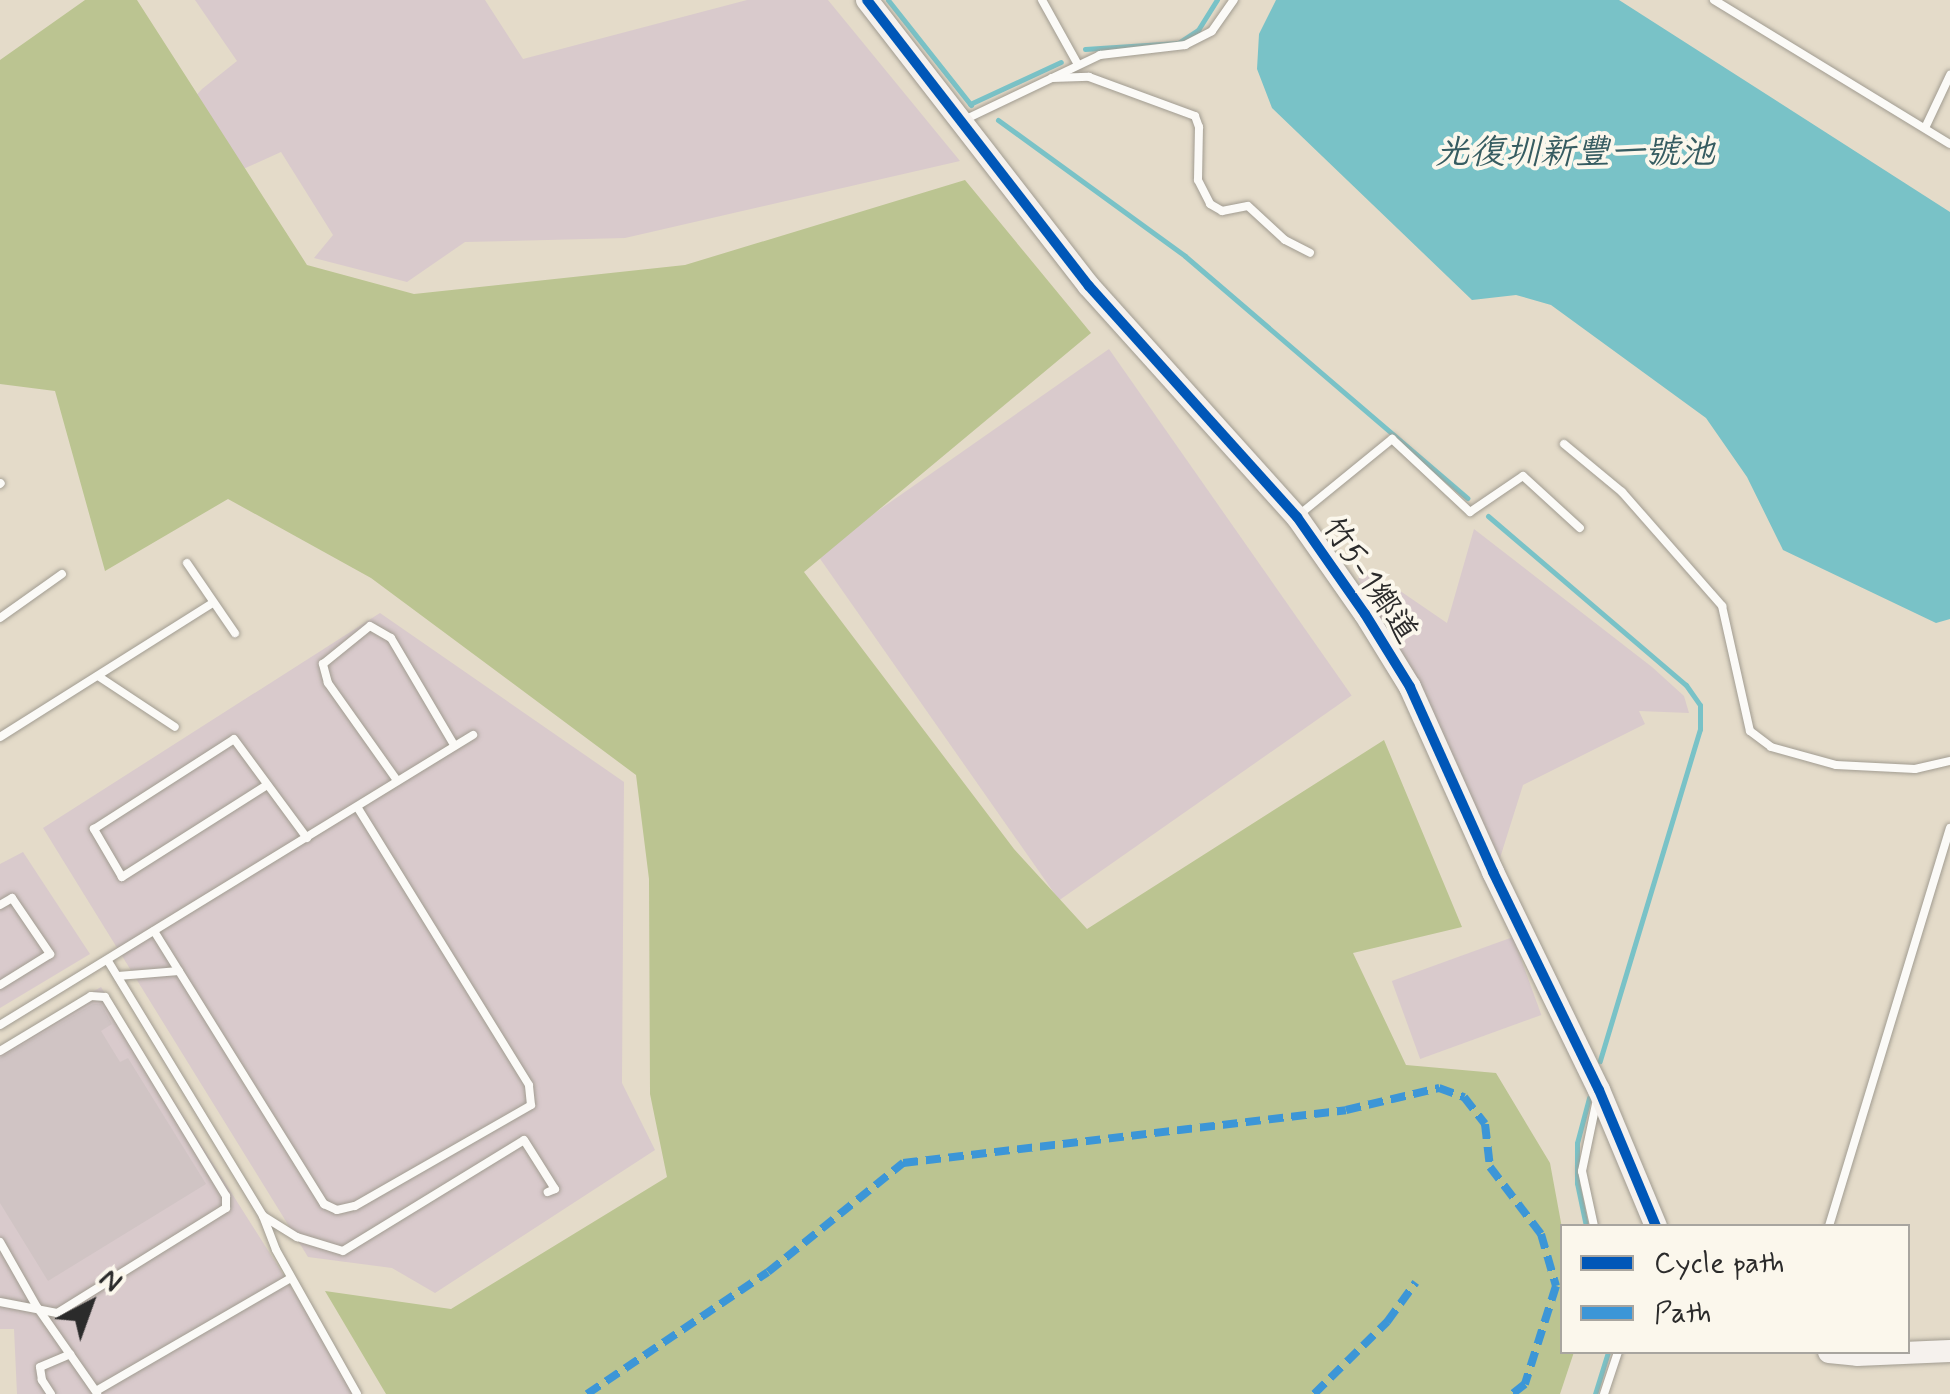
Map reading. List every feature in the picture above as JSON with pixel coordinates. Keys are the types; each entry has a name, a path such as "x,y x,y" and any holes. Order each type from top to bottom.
{"street":[{"name":"竹5-1鄉道","path":"867,0 1090,286 1297,517 1410,687 1493,872 1600,1090 1655,1224"},
{"path":"1910,1353 1950,1351"},
{"path":"1847,1354 1880,1354"}],"lane":[{"path":"1042,0 1078,63"},
{"path":"964,120 1078,63 1117,52 1186,45 1212,30 1234,0"},
{"path":"1714,0 1950,144"},
{"path":"1925,128 1950,75"},
{"path":"1052,78 1089,77 1195,116 1199,127 1198,180 1210,204 1222,211 1248,206 1285,240 1310,253"},
{"path":"1297,517 1392,439 1470,512 1523,476 1580,528"},
{"path":"1564,444 1622,492 1722,606 1750,730 1760,739 1796,756 1836,764 1915,769 1950,760"},
{"path":"187,563 235,633"},
{"path":"0,618 62,574"},
{"path":"0,737 213,604"},
{"path":"396,779 328,683 323,664 370,626 391,638 454,745"},
{"path":"98,676 174,727"},
{"path":"0,1025 473,734"},
{"path":"267,785 122,877 94,829 234,739 307,838"},
{"path":"154,931 324,1204 337,1210 354,1206 532,1105 529,1085 357,807"},
{"path":"1830,1224 1950,828"},
{"path":"0,905 12,898 50,954 0,985"},
{"path":"108,961 263,1216 291,1278 357,1394"},
{"path":"118,976 179,971"},
{"path":"0,1050 91,996 104,997 226,1196 226,1208 57,1313 0,1302"},
{"path":"1594,1224 1582,1172 1600,1090"},
{"path":"263,1216 297,1237 342,1251 524,1140 555,1189 548,1192"},
{"path":"0,1242 37,1307 97,1392 291,1278"},
{"path":"51,1394 42,1380 40,1367 70,1354"},
{"path":"1604,1394 1617,1354"}],"shaded area":[{"path":"195,0 485,0 523,59 747,0 828,0 960,161 625,238 465,242 407,282 314,258 333,235 281,152 206,186 175,119 202,89 237,61"},
{"path":"1109,349 1352,696 1059,900 817,554"},
{"path":"1474,529 1652,667 1684,696 1689,713 1639,711 1645,724 1523,785 1500,858 1358,578 1371,571 1447,623"},
{"path":"380,613 624,782 622,1083 655,1150 435,1293 392,1268 308,1257 43,828"},
{"path":"23,852 90,954 0,1008 0,864"},
{"path":"1513,937 1541,1015 1420,1059 1392,981"},
{"path":"101,987 359,1394 17,1394 14,1329 0,1329 0,1047"}],"green space":[{"path":"85,0 137,0 307,265 414,294 685,265 965,180 1091,333 804,572 1014,849 1087,929 1384,740 1462,927 1353,953 1406,1065 1496,1073 1550,1163 1561,1224 1560,1354 1573,1354 1560,1394 386,1394 325,1291 451,1309 667,1177 650,1094 649,879 636,775 371,578 228,499 105,571 55,391 0,384 0,60"}],"water":[{"name":"光復圳新豐一號池","path":"1276,0 1619,0 1950,212 1950,619 1936,623 1783,550 1747,477 1706,418 1551,305 1516,295 1472,300 1272,108 1257,69 1259,34"}],"building":[{"path":"93,1004 101,1004 112,1024 101,1031 120,1062 128,1058 206,1184 48,1281 0,1203 0,1058"}],"waterway":[{"path":"888,0 971,105"},
{"path":"1085,49 1178,43 1198,30 1217,0"},
{"path":"970,104 1061,62"},
{"path":"998,120 1185,256 1467,498"},
{"path":"1488,516 1686,685 1700,705 1700,729 1600,1061"},
{"path":"1586,1224 1577,1183 1577,1143 1589,1098"},
{"path":"1595,1394 1607,1354"}],"marked path":[{"path":"587,1394 768,1272 903,1163 1346,1110 1439,1088 1464,1097 1485,1124 1490,1167 1541,1234 1556,1286 1525,1384 1512,1394"},
{"path":"1314,1394 1387,1322 1416,1282"}],"cycle path":[{"path":"867,0 1089,286 1297,517 1365,614 1410,687 1493,872 1599,1090 1655,1224"}]}
